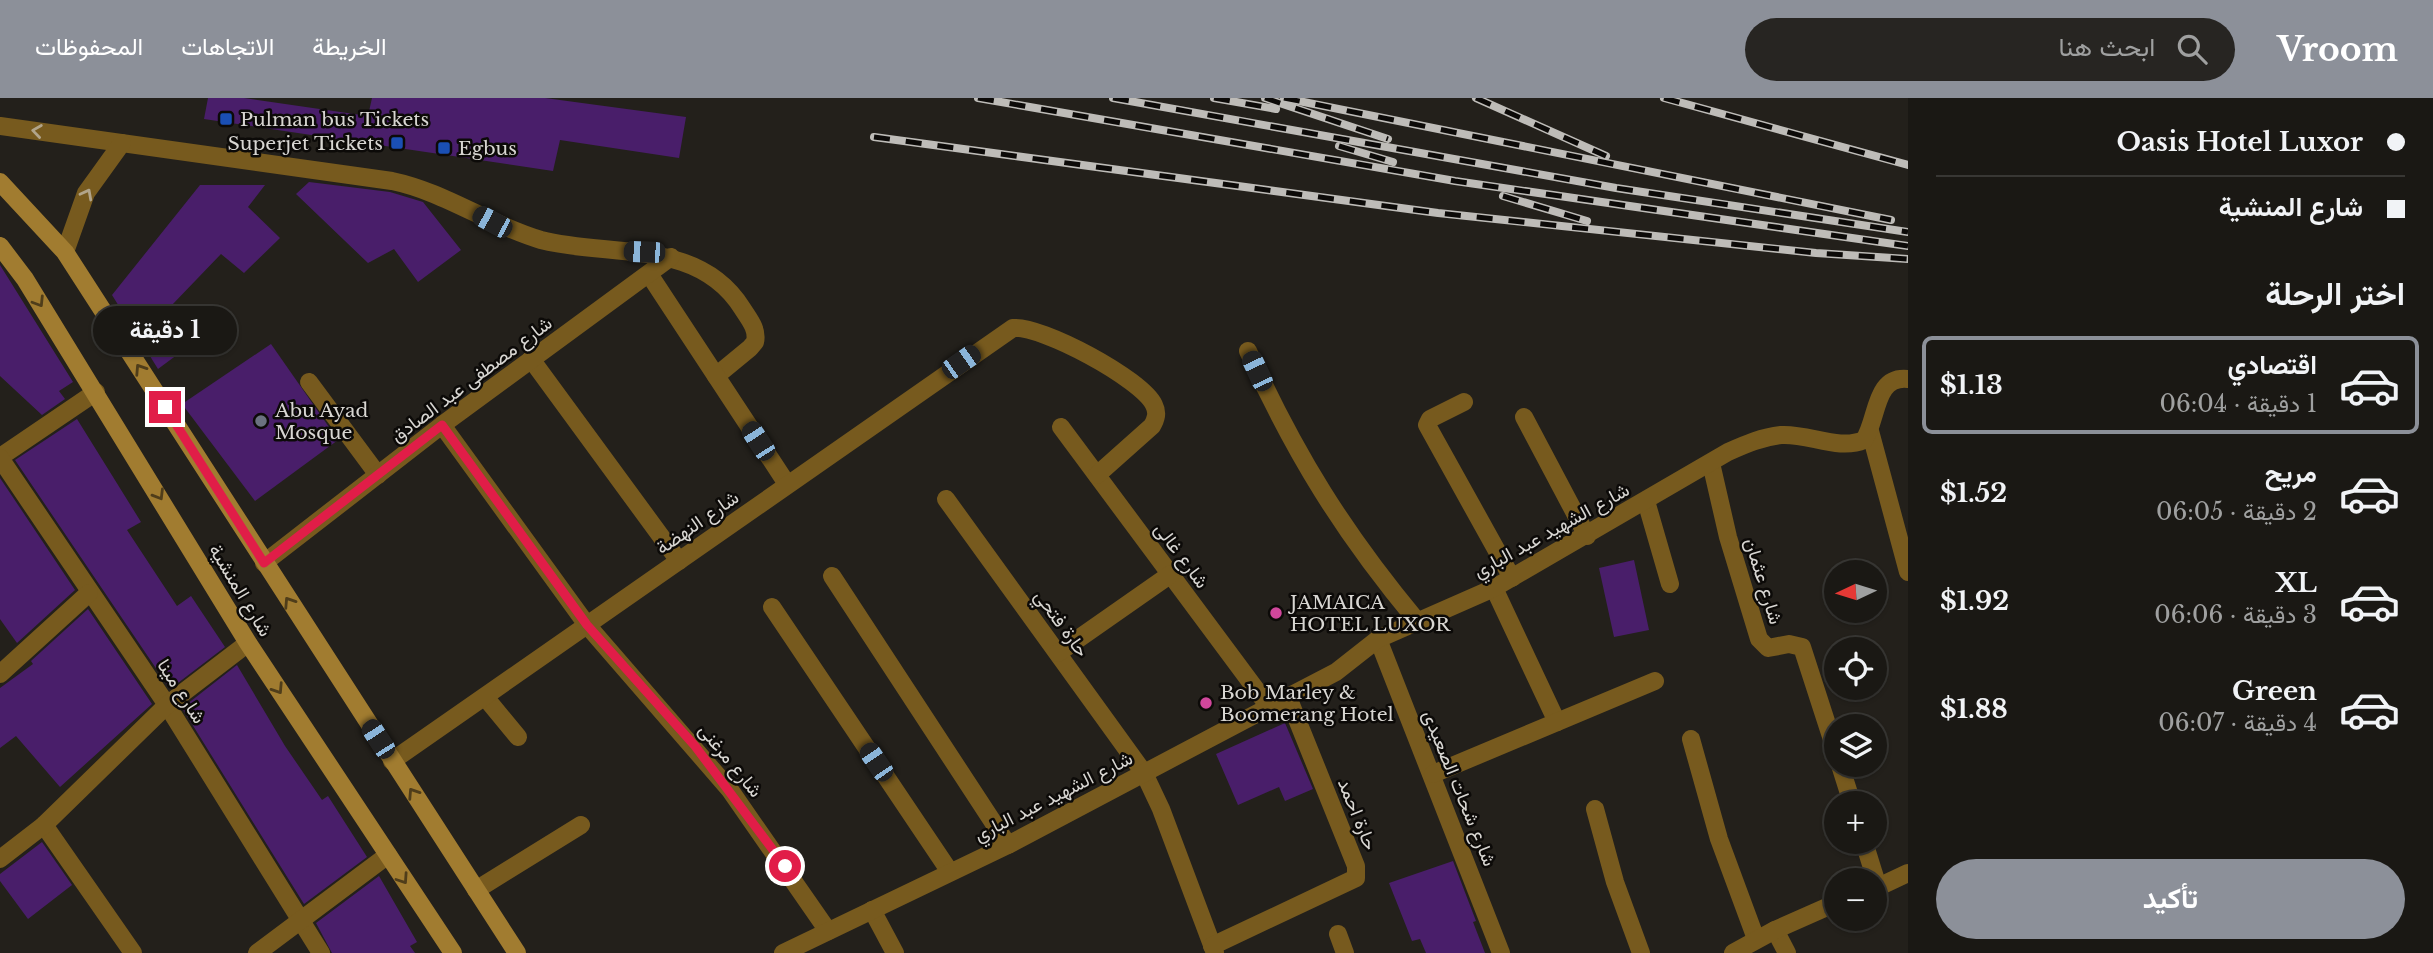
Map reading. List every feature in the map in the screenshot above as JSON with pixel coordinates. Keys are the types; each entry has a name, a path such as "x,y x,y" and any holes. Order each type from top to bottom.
{"main road":[{"name":"شارع المنشية","path":"0,182 65,252 517,953"},
{"name":"شارع المنشية","path":"0,246 26,279 248,643 453,953"}],"street":[{"path":"0,126 392,181 420,187 492,222 541,240 592,250 644,252 671,257 697,268 720,284 740,304 755,328 755,342 716,376"},
{"path":"65,252 86,193 122,143"},
{"name":"شارع مصطفى عبد الصادق","path":"264,563 442,425 671,257"},
{"path":"649,274 787,484"},
{"name":"شارع النهضة","path":"392,761 1005,331 1021,327 1029,329 1109,366 1153,402 1156,418 1152,426 1097,475"},
{"path":"1248,351 1284,429 1312,478 1375,571 1417,621"},
{"path":"531,359 678,561"},
{"path":"1908,379 1891,380 1884,387 1870,432 1908,572"},
{"path":"309,383 378,475"},
{"path":"0,457 96,392"},
{"path":"1464,402 1430,419 1427,425 1512,579"},
{"path":"1524,417 1587,536"},
{"name":"شارع مرغنى","path":"442,425 587,625 730,790 828,931"},
{"name":"شارع غالى","path":"1061,427 1269,707"},
{"name":"شارع الشهيد عبد الباري","path":"783,953 1007,845 1336,672 1378,639 1512,579 1755,440 1783,435 1855,444 1864,440 1870,432"},
{"name":"شارع مينا","path":"0,457 89,593 167,705 321,953"},
{"name":"شارع عثمان","path":"1711,463 1728,537 1759,639 1768,648 1789,643 1802,647 1824,715"},
{"name":"حارة فتحي","path":"946,499 1144,773 1161,809 1213,949"},
{"path":"1646,501 1670,584"},
{"path":"1058,653 1171,575"},
{"path":"832,576 1007,845"},
{"path":"1494,588 1558,722"},
{"path":"0,674 89,593"},
{"path":"772,607 950,872"},
{"name":"شارع شحات الصعيدى","path":"1378,639 1501,953"},
{"path":"0,859 44,825 167,705 248,643"},
{"path":"1433,774 1655,681"},
{"path":"485,697 518,737"},
{"name":"حارة احمد","path":"1213,949 1356,878 1356,866 1288,697"},
{"path":"1691,739 1719,839 1756,939"},
{"path":"1595,809 1615,882 1641,953"},
{"path":"44,825 133,953"},
{"path":"476,890 581,825"},
{"path":"257,953 388,855"},
{"path":"1887,883 1908,873"},
{"path":"1733,953 1756,939 1824,908"},
{"path":"872,910 895,953"},
{"path":"1775,930 1787,953"},
{"path":"1338,934 1345,953"}],"building":[{"path":"208,98 244,98 368,116 372,98 545,98 686,117 679,158 560,140 553,171 204,119"},
{"path":"309,182 390,192 423,202 461,250 418,282 394,249 368,263 296,194"},
{"path":"200,185 265,185 248,207 280,238 244,273 221,254 171,306 201,337 158,369 112,295"},
{"path":"0,265 73,382 59,391 65,399 42,415 0,376"},
{"name":"Abu Ayad Mosque","path":"271,344 338,440 255,501 182,404"},
{"path":"77,419 141,522 127,530 177,606 191,596 225,647 170,689 15,460"},
{"path":"0,478 75,590 17,643 0,619"},
{"path":"1634,560 1649,630 1614,637 1599,568"},
{"path":"88,609 152,704 60,787 16,736 0,748 0,688 33,664 31,661"},
{"path":"237,665 285,746 322,800 328,796 367,857 304,904 182,708"},
{"path":"1285,723 1313,789 1285,801 1279,787 1238,805 1216,754"},
{"path":"42,842 72,885 28,919 0,881 0,874"},
{"path":"1453,861 1485,953 1426,953 1420,939 1412,941 1389,883"},
{"path":"379,876 417,942 410,946 415,953 332,953 316,923"}],"railway":[{"path":"978,98 1455,181 1908,246"},
{"path":"1113,98 1616,188 1908,232"},
{"path":"1214,98 1276,109"},
{"path":"1265,98 1388,139"},
{"path":"1284,98 1891,220"},
{"path":"1476,98 1606,156"},
{"path":"1664,98 1908,165"},
{"path":"874,137 1438,213 1816,253 1908,259"},
{"path":"1339,146 1393,162"},
{"path":"1503,196 1587,221"}],"place":[{"name":"Pulman bus Tickets","path":"226,119"},
{"name":"Superjet Tickets","path":"397,143"},
{"name":"Egbus","path":"444,148"},
{"name":"Abu Ayad Mosque","path":"261,421"},
{"name":"JAMAICA HOTEL LUXOR","path":"1276,613"},
{"name":"Bob Marley & Boomerang Hotel","path":"1206,703"}],"route":[{"path":"165,407 264,563 442,425 587,625 695,746 785,866"}]}
